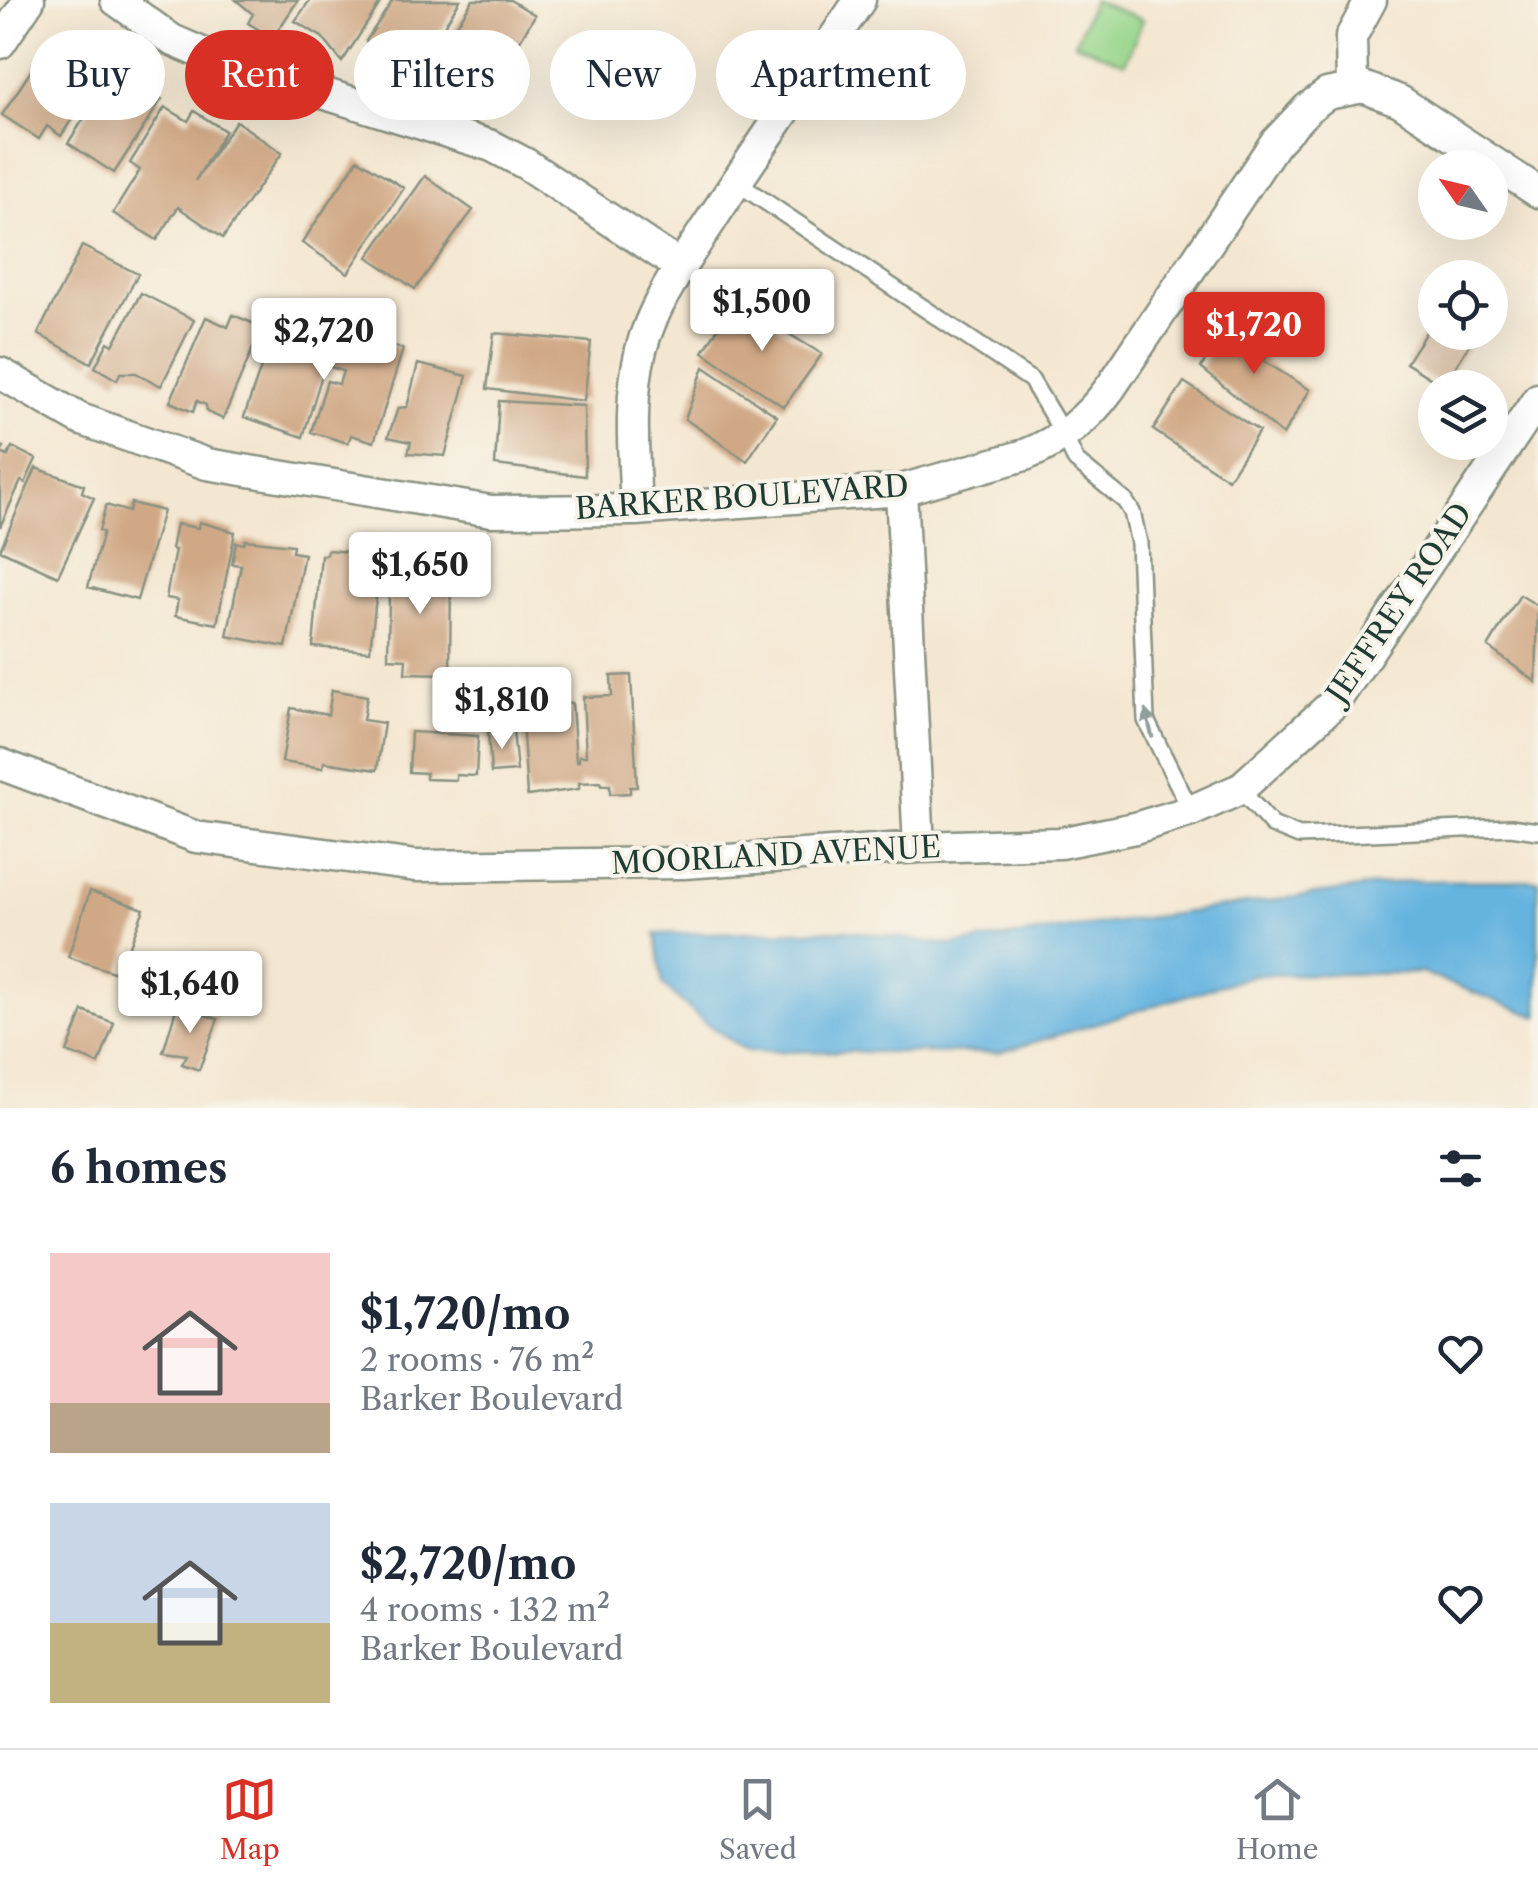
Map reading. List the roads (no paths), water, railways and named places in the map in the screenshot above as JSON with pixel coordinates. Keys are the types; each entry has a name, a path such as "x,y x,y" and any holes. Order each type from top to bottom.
{"street":[{"path":"0,42 29,0"},
{"path":"116,0 172,40 224,62 492,146 526,164 681,266"},
{"path":"636,510 634,434 640,354 659,303 860,0"},
{"path":"1365,2 1351,37 1352,88 1378,91 1400,100 1538,192"},
{"name":"BARKER BOULEVARD","path":"0,373 80,419 206,464 491,512 636,510 902,490 1025,456 1064,435 1100,403 1282,134 1326,94 1352,88"},
{"name":"JEFFREY ROAD","path":"1240,789 1334,703 1538,398"},
{"path":"902,490 919,846"},
{"name":"MOORLAND AVENUE","path":"0,764 196,837 416,866 684,863 919,846 1060,843 1135,828 1191,811 1240,789"}],"lane":[{"path":"736,182 1031,380 1076,461 1125,501 1132,512 1138,543 1146,720 1191,811"},
{"path":"1240,789 1272,826 1299,836 1511,827 1538,830"}],"water":[{"path":"1538,880 1538,1017 1422,973 1254,975 999,1053 747,1051 704,1022 663,985 656,934 846,930 951,945 1410,881"}]}
